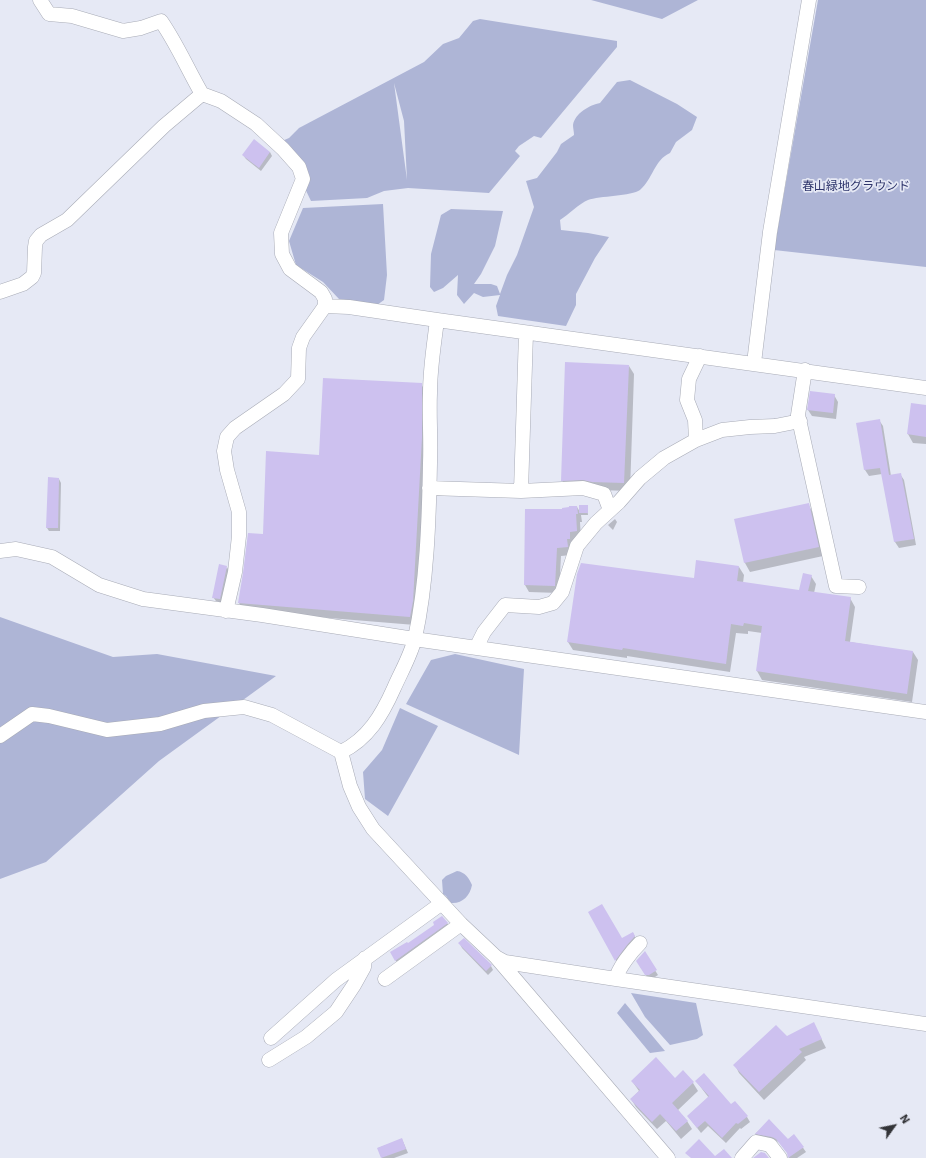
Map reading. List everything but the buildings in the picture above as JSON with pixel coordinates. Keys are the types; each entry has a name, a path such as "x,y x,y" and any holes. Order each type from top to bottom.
{"street":[{"path":"40,0 49,14 72,16 123,30 141,28 161,21 174,40 202,94 221,101 256,124 300,167 303,179 281,233 282,254 290,269 321,292 325,306 303,337 299,348 298,379 284,394 235,428 227,437 224,451 227,470 239,512 239,536 235,572 226,611"},
{"path":"754,363 770,232 809,0"},
{"path":"0,292 23,284 32,277 34,273 34,247 36,241 41,235 67,220 164,126 202,94"},
{"path":"325,306 349,307 926,388"},
{"path":"341,752 353,746 370,729 385,709 414,639 420,605 427,542 430,462 430,394 432,356 437,320"},
{"path":"520,491 526,333"},
{"path":"696,440 695,420 687,400 689,379 700,356"},
{"path":"805,370 798,415 836,586 859,587"},
{"path":"476,648 484,632 505,605 538,607 553,603 562,592 577,546 596,523 640,478 664,458 696,440 722,430 775,426 800,421"},
{"path":"429,488 520,491 583,488 604,494 610,510"},
{"path":"0,551 16,549 52,557 99,585 143,599 926,712"},
{"path":"0,736 32,714 49,716 107,730 160,724 204,711 244,707 272,715 341,752 350,786 359,807 371,825 442,903 496,957 668,1158"},
{"path":"271,1038 336,980 442,903"},
{"path":"385,979 462,924"},
{"path":"616,979 618,971 626,961 631,951 640,943"},
{"path":"496,957 505,962 926,1024"},
{"path":"269,1060 306,1036 336,1012 364,967 365,958"},
{"path":"742,1158 756,1142 770,1145 780,1158"}],"green space":[{"path":"591,0 698,0 662,19"},
{"name":"春山緑地グラウンド","path":"818,0 926,0 926,267 774,250"},
{"path":"480,19 617,41 617,47 541,138 534,136 519,146 515,151 520,156 489,193 408,188 384,191 367,198 311,201 282,141 289,138 299,128 424,62 443,44 459,38 473,21","holes":["394,83 404,121 407,180"]},
{"path":"630,80 677,104 697,117 692,130 676,142 670,153 660,160 648,181 640,190 630,194 588,200 560,220 561,230 609,237 595,258 576,294 576,305 566,326 498,316 496,306 500,295 483,297 474,293 464,304 457,295 458,275 443,288 434,292 430,287 431,254 441,215 451,209 503,211 495,246 481,274 474,284 491,284 497,286 500,294 517,255 534,207 526,181 537,178 557,152 561,144 574,135 574,121 580,113 600,103 617,82"},
{"path":"383,204 387,275 384,300 377,305 339,299 323,282 296,265 289,241 303,208"},
{"path":"0,617 113,657 157,654 276,676 159,761 46,862 0,879"},
{"path":"455,654 524,669 519,755 406,704 431,660"},
{"path":"400,708 438,726 388,816 365,799 363,772 382,750"},
{"path":"457,871 466,876 472,885 469,893 462,901 451,903 443,894 442,880 446,876"},
{"path":"631,993 696,1003 703,1035 697,1039 670,1045 645,1017"},
{"path":"625,1003 665,1051 650,1053 617,1013"}]}
